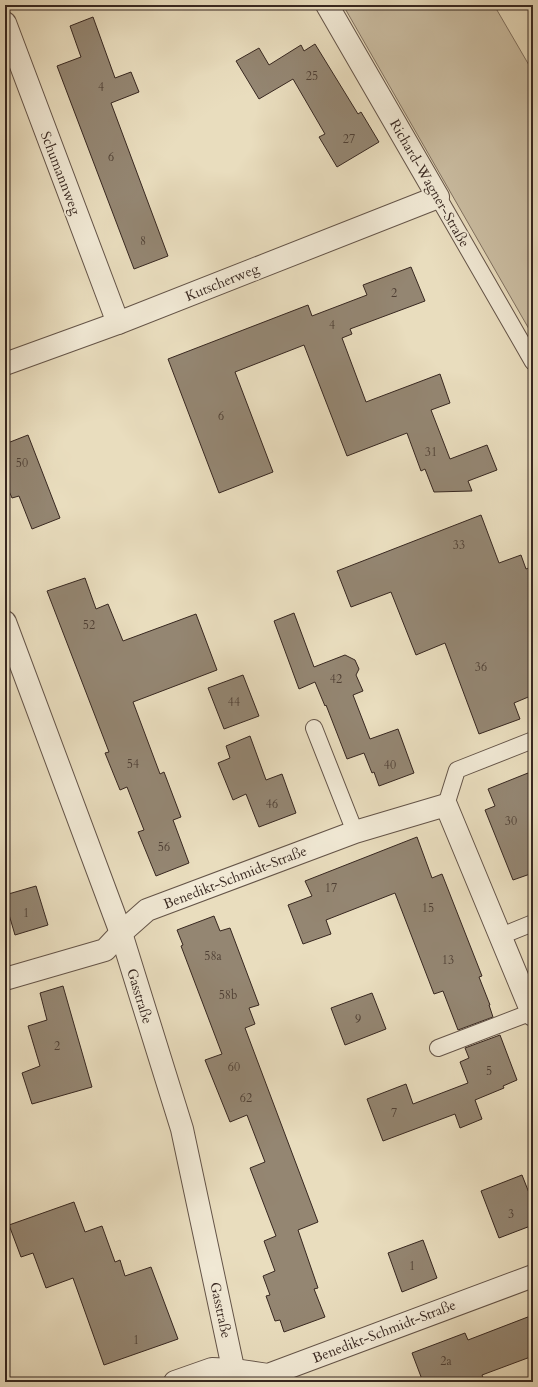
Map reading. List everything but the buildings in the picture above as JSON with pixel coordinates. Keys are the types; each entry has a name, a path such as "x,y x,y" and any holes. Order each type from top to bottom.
{"street":[{"name":"Richard-Wagner-Straße","path":"327,5 438,197"},
{"name":"Schumannweg","path":"5,23 118,324"},
{"name":"Kutscherweg","path":"5,364 118,324 438,197"},
{"name":"Gasstraße","path":"5,622 121,933 182,1129 235,1376"},
{"name":"Benedikt-Schmidt-Straße","path":"5,979 105,950 121,933 148,910 355,832 446,805"},
{"path":"446,805 532,1014"},
{"name":"Benedikt-Schmidt-Straße","path":"175,1382 212,1369 235,1376 268,1375 533,1276"}],"lane":[{"name":"Richard-Wagner-Straße","path":"438,197 533,362"},
{"path":"314,728 355,832"},
{"path":"446,805 457,770 533,740"},
{"path":"501,936 533,923"},
{"path":"438,1048 532,1014"}],"shaded area":[{"path":"343,5 494,5 533,72 533,336"}]}
